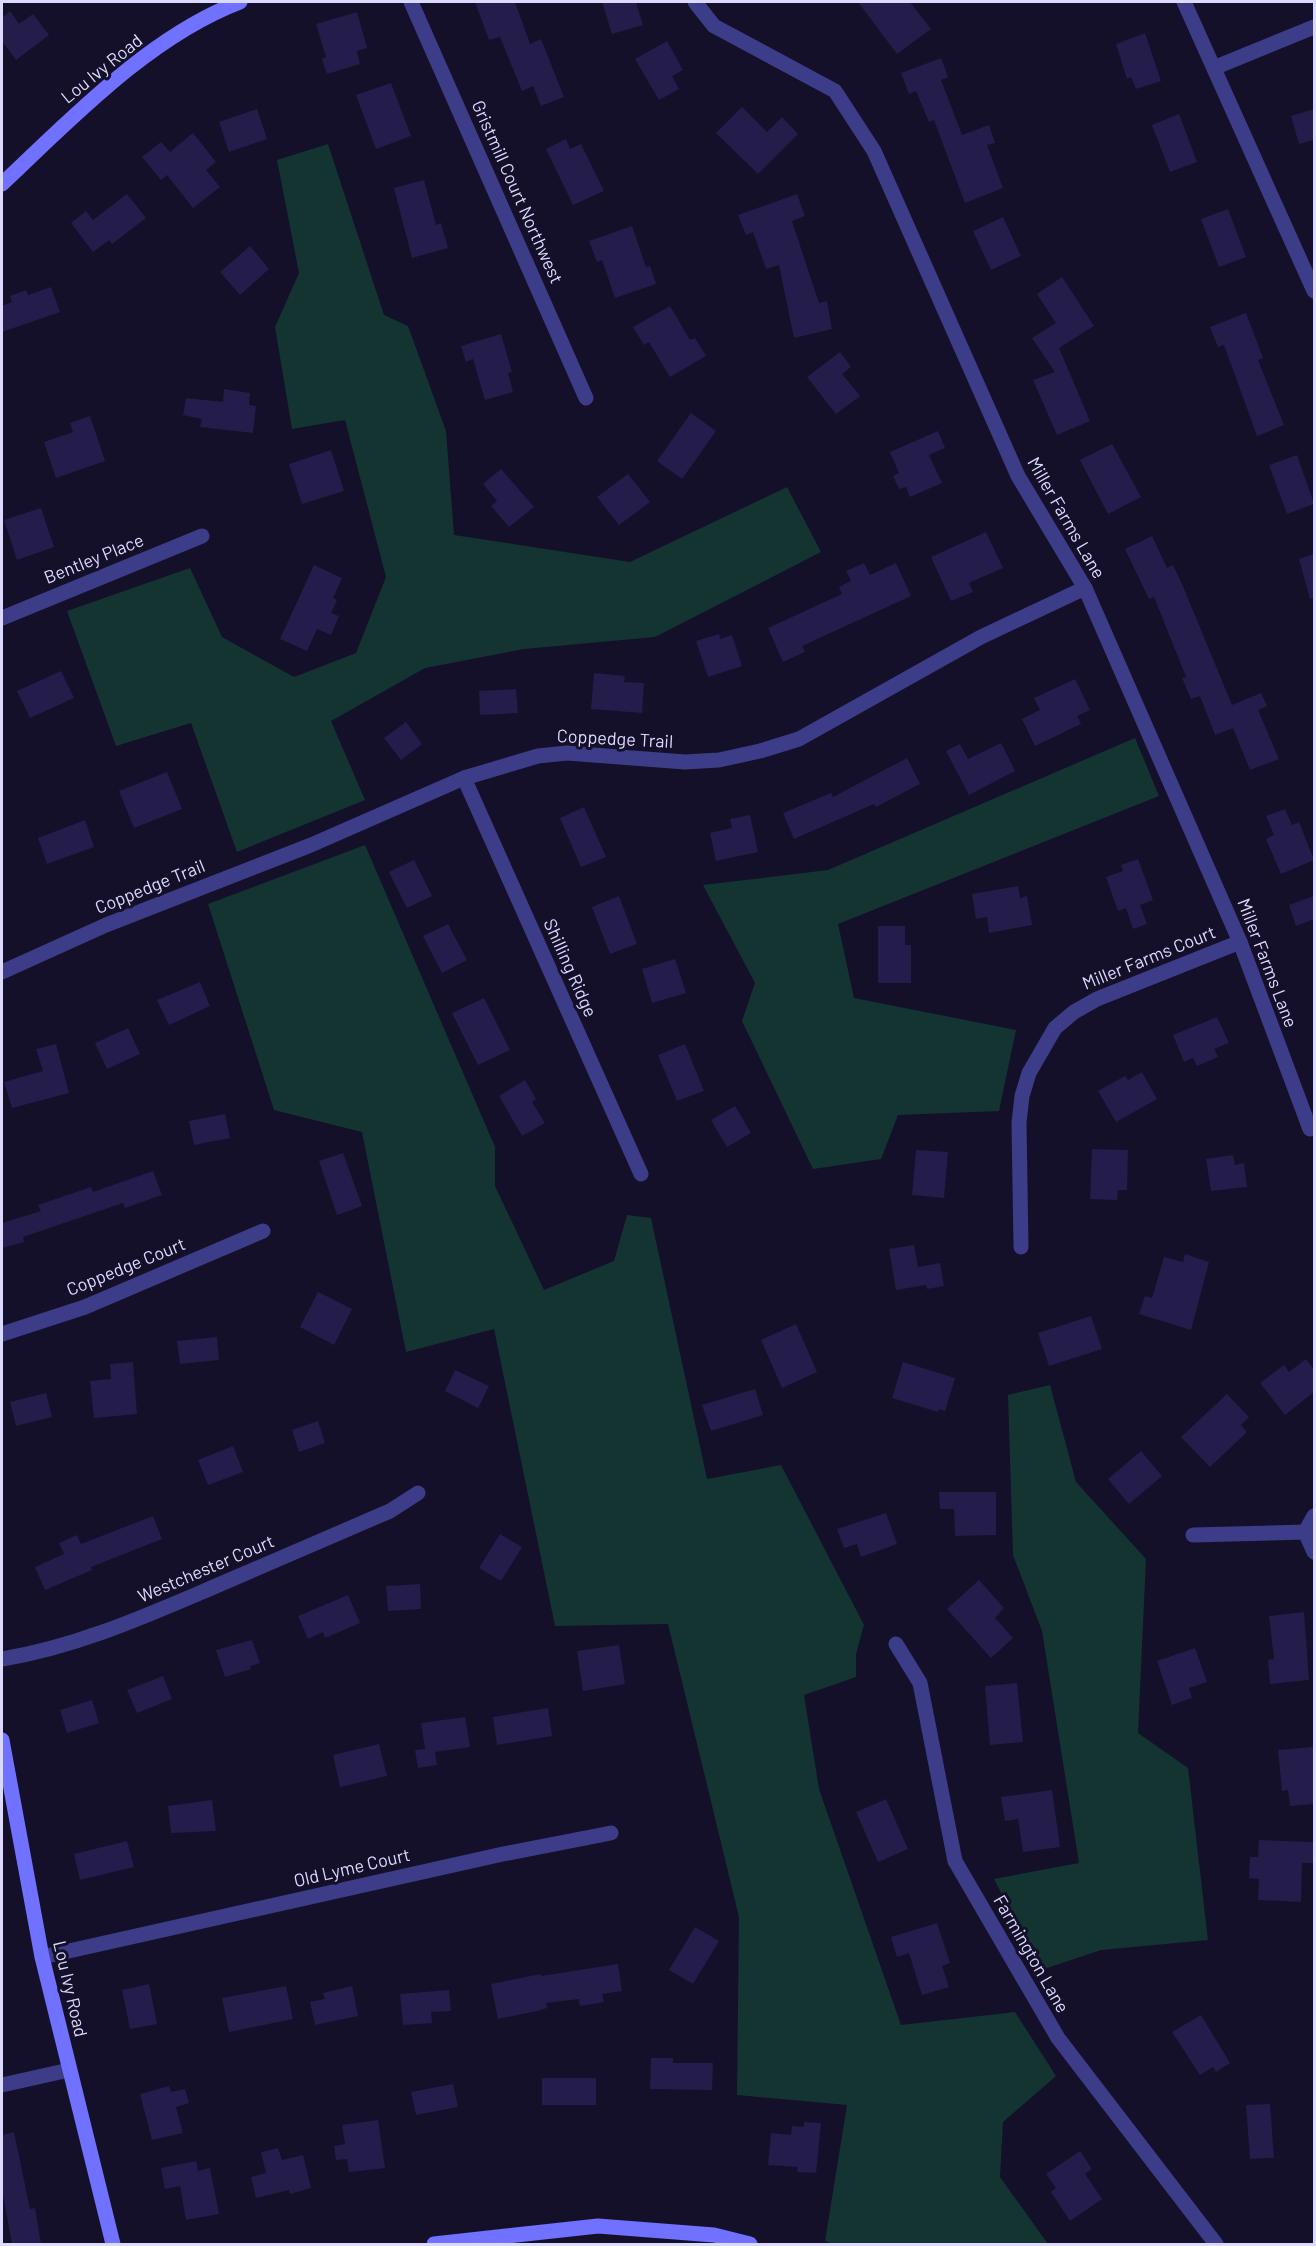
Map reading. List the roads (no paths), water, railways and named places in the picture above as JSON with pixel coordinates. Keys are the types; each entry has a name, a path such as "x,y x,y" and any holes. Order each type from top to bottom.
{"street":[{"name":"Lou Ivy Road","path":"2,184 99,95 157,49 217,10 240,2"},
{"name":"Gristmill Court Northwest","path":"411,2 586,398"},
{"name":"Miller Farms Lane","path":"694,2 714,26 835,91 874,151 1018,476 1085,588 1240,942 1310,1129"},
{"path":"1184,2 1216,68 1314,291"},
{"path":"1216,68 1314,27"},
{"name":"Bentley Place","path":"2,618 202,536"},
{"name":"Coppedge Trail","path":"2,972 106,925 311,845 464,778 538,756 567,753 685,762 719,760 799,739 981,637 1085,588"},
{"name":"Shilling Ridge","path":"464,778 641,1174"},
{"name":"Miller Farms Court","path":"1021,1247 1018,1123 1022,1096 1029,1073 1055,1028 1074,1012 1097,999 1240,942"},
{"name":"Coppedge Court","path":"2,1334 85,1307 263,1231"},
{"name":"Westchester Court","path":"2,1659 38,1654 84,1641 390,1511 418,1493"},
{"path":"1305,1532 1314,1516"},
{"path":"1193,1535 1305,1532"},
{"path":"1305,1532 1314,1552"},
{"name":"Farmington Lane","path":"896,1644 920,1683 955,1861 1058,2038 1216,2244"},
{"name":"Lou Ivy Road","path":"2,1740 42,1957 113,2244"},
{"name":"Old Lyme Court","path":"42,1957 502,1854 612,1833"},
{"path":"2,2085 69,2070"},
{"path":"434,2244 598,2226 714,2235 750,2244"}]}
